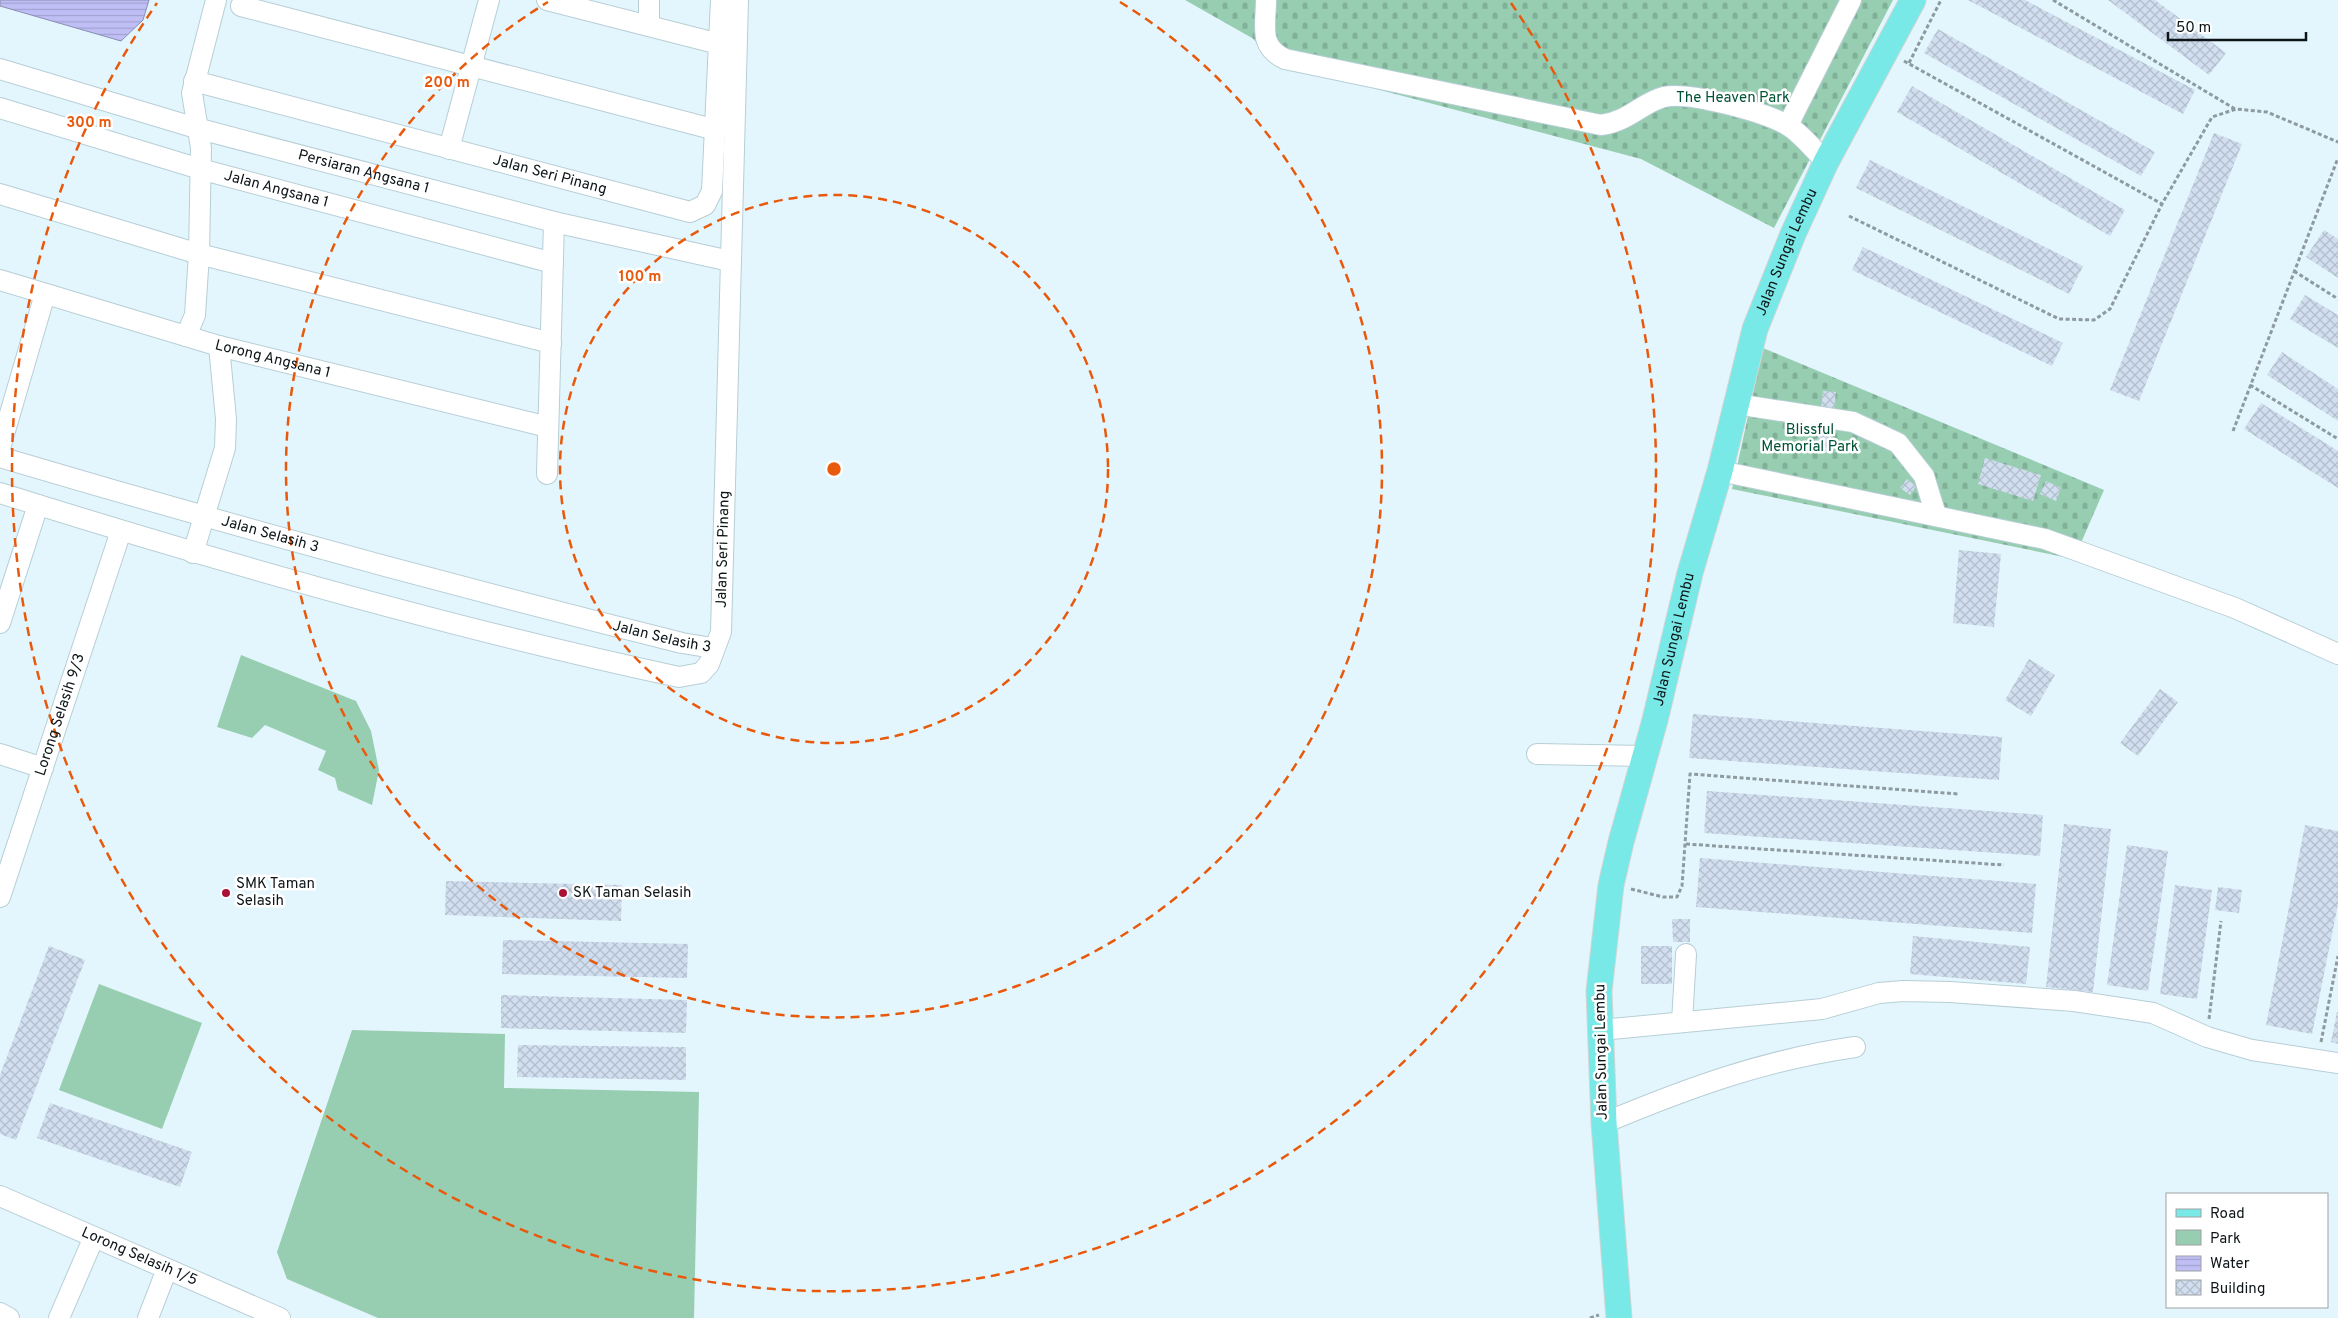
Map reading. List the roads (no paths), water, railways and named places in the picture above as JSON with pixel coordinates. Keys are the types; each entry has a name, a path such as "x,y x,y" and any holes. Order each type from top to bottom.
{"main road":[{"name":"Jalan Sungai Lembu","path":"1619,1318 1604,1122 1599,991 1612,884 1621,842 1646,756 1690,573 1720,471 1755,329 1793,234 1826,162 1913,0"}],"street":[{"path":"186,336 196,316 199,254 201,148 196,128 192,92 216,0"},
{"path":"449,149 489,0"},
{"path":"547,0 588,5 649,26 728,46"},
{"path":"649,26 650,0"},
{"name":"Jalan Seri Pinang","path":"713,648 721,632 730,261 728,46 721,0"},
{"name":"Jalan Seri Pinang","path":"194,81 690,212 705,205 712,191 716,130 728,46 738,0"},
{"path":"1266,0 1265,42 1273,54 1285,59 1601,125 1618,122 1663,97 1685,95 1755,112 1788,125 1826,162"},
{"path":"1788,125 1851,0"},
{"path":"241,6 716,130"},
{"name":"Persiaran Angsana 1","path":"0,69 196,128 554,222 730,261"},
{"name":"Jalan Angsana 1","path":"0,108 200,169 553,263"},
{"path":"0,194 199,254 551,343"},
{"path":"547,474 554,222"},
{"name":"Lorong Angsana 1","path":"0,280 218,346 548,427"},
{"path":"0,448 46,294"},
{"path":"193,554 225,448 225,411 218,346"},
{"path":"1736,404 1853,422 1898,443 1924,476 1936,515"},
{"name":"Jalan Selasih 3","path":"0,457 204,517 450,585 682,644 713,648 709,664 701,673 679,677 528,642 193,554 0,493"},
{"path":"1720,471 2045,539 2235,608 2338,654"},
{"path":"0,623 38,505"},
{"name":"Lorong Selasih 9/3","path":"0,897 121,531"},
{"path":"0,754 43,768"},
{"path":"1537,754 1646,756"},
{"path":"1682,1022 1686,954"},
{"path":"1601,1030 1822,1009 1852,999 1902,990 2074,1001 2153,1013 2207,1037 2252,1050 2338,1063"},
{"path":"1604,1122 1744,1070 1811,1053 1855,1046"},
{"name":"Lorong Selasih 1/5","path":"0,1196 167,1269 240,1310 280,1318"},
{"path":"59,1318 94,1237"},
{"path":"148,1318 167,1269"},
{"path":"0,1313 9,1318"}],"water":[{"path":"0,0 149,0 143,20 121,41 0,6"}],"place":[{"name":"SMK Taman Selasih","path":"226,893"},
{"name":"SK Taman Selasih","path":"563,893"}],"park label":[{"name":"The Heaven Park","path":"1733,98"},
{"name":"Blissful Memorial Park","path":"1810,438"}]}
